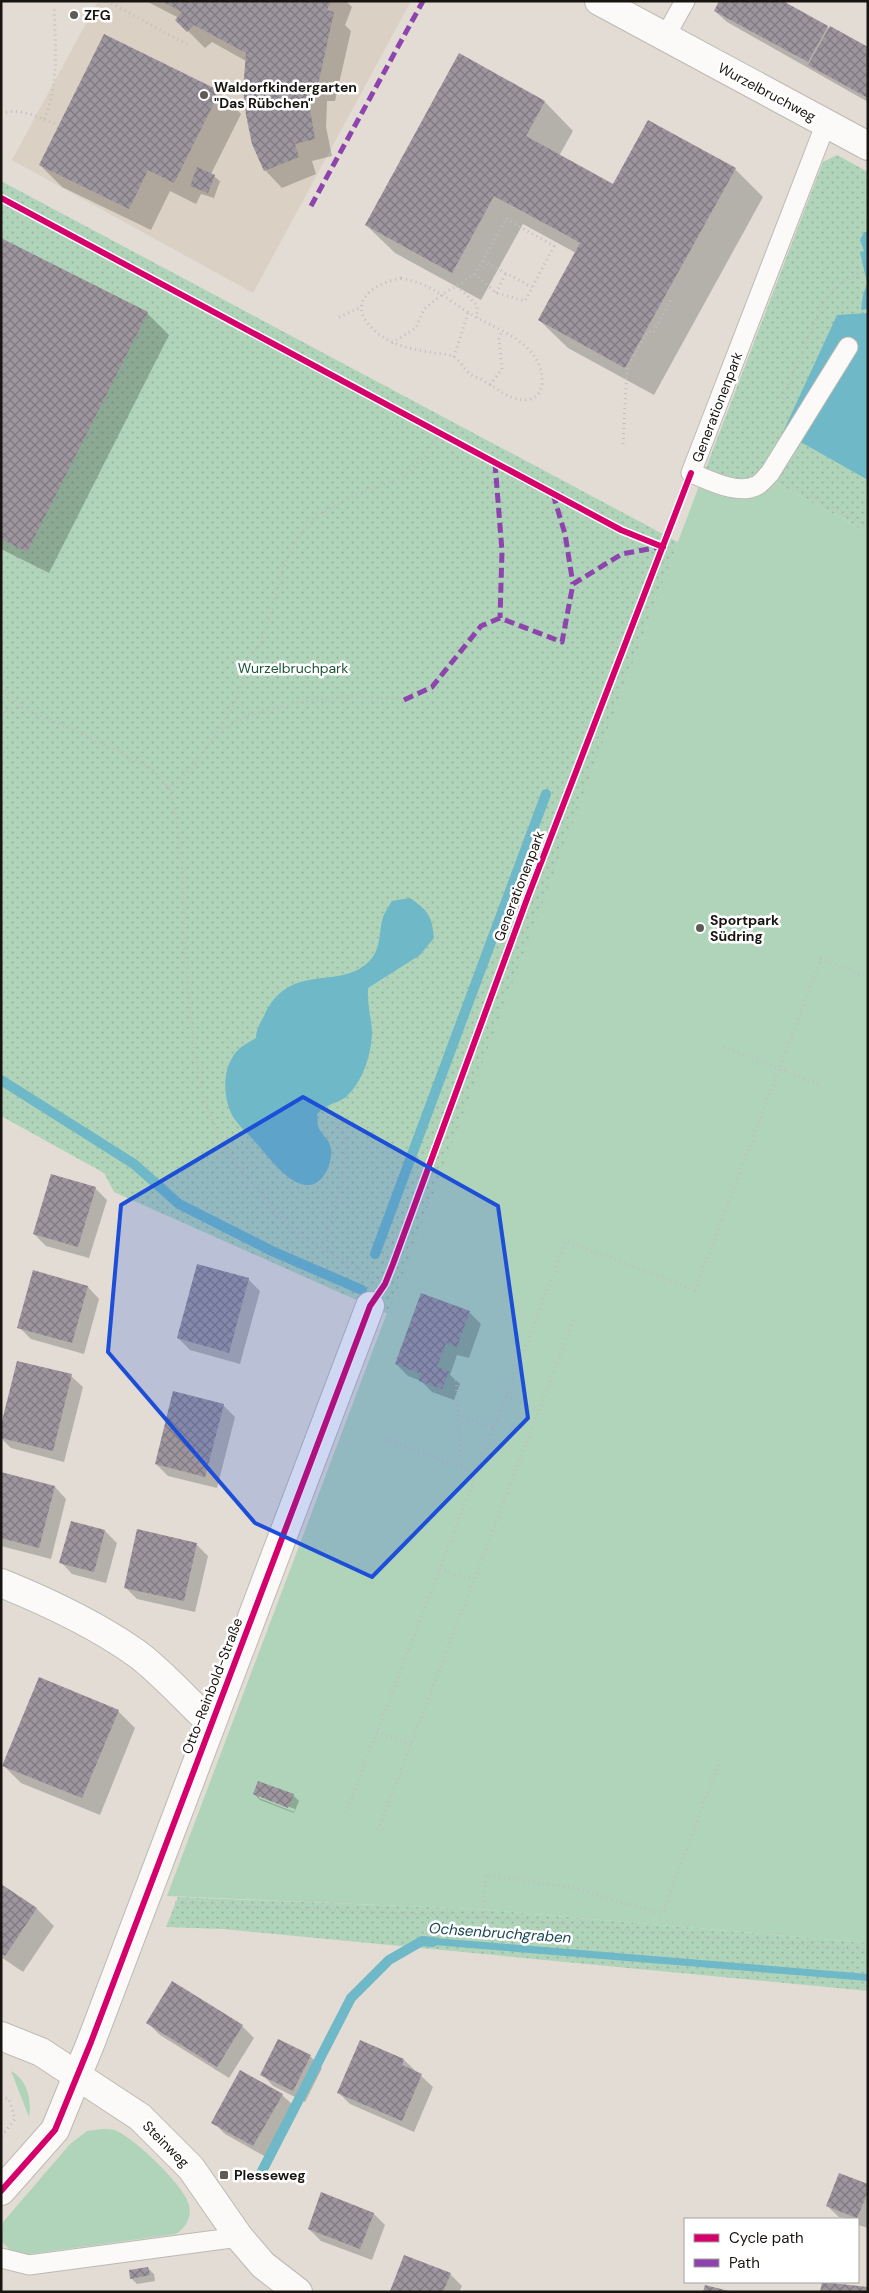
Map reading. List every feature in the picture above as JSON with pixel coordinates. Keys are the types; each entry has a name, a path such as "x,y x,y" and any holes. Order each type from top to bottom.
{"street":[{"name":"Wurzelbruchweg","path":"599,1 868,146"},
{"name":"Otto-Reinbold-Straße","path":"76,2076 377,1295"},
{"path":"1,1583 37,1598 95,1627 137,1654 211,1723"},
{"name":"Steinweg","path":"1,2036 41,2052 140,2117 190,2168 239,2237 263,2265 298,2292"},
{"path":"1,2190 55,2130 76,2076"}],"lane":[{"path":"665,37 685,1"},
{"name":"Generationenpark","path":"826,123 691,474 732,487 747,489 758,485 770,473 848,347"},
{"path":"1,2258 29,2265 239,2237"}],"path":[{"path":"107,1 188,45"},
{"path":"44,119 50,104 56,68 54,6"},
{"path":"1,113 13,110 30,112 57,125"},
{"path":"392,343 416,328 424,309 443,294 475,274 506,219 554,246 525,301 496,293 475,274"},
{"path":"483,261 532,287"},
{"path":"860,272 868,272"},
{"path":"496,293 506,273"},
{"path":"401,278 429,286 443,294 468,313 515,337 535,358 540,369 542,386 534,398 519,400 500,393 490,385 471,375 454,357 404,348 392,343 371,327 362,315 362,307 369,292 376,286 401,278"},
{"path":"457,286 477,305 477,318"},
{"path":"623,444 627,368 648,331 653,333 671,300"},
{"path":"339,317 362,307"},
{"path":"454,357 468,313"},
{"path":"490,385 502,370 499,339 502,330"},
{"path":"430,429 447,438"},
{"path":"170,789 194,766 218,732 234,703 267,625 284,565 298,538 315,517 357,494 400,479 425,456 439,434"},
{"path":"1,686 22,707 116,750 152,769 170,789 176,812 183,878 185,948 194,1051 205,1102 224,1146 254,1186 295,1232 327,1251 377,1295"},
{"path":"218,732 250,715 298,702 346,696 404,700"},
{"path":"1,711 22,707"},
{"path":"346,1813 566,1241 695,1290 821,959 868,977"},
{"path":"724,1047 822,1085"},
{"path":"327,1251 328,1228 339,1195 346,1164 345,1140 337,1117"},
{"path":"378,1830 575,1316"},
{"path":"456,1375 461,1467"},
{"path":"506,1397 539,1410"},
{"path":"458,1414 494,1428"},
{"path":"386,1439 476,1473"},
{"path":"440,1569 474,1580"},
{"path":"377,1732 411,1744"},
{"path":"483,1917 486,1875 569,1887 655,1912 663,1912 720,1760"},
{"path":"144,1901 483,1917 868,1951"},
{"path":"1,2097 9,2099 15,2119 1,2137"}],"highlighted area":[{"path":"303,1097 498,1206 528,1418 372,1577 255,1523 108,1352 121,1205"}],"shaded area":[{"name":"Waldorfkindergarten \"Das Rübchen\"","path":"98,1 411,1 253,293 12,160"}],"green space":[{"path":"837,155 868,172 868,533 773,481 699,486 823,162"},
{"name":"Wurzelbruchpark","path":"1,181 678,542 388,1314 114,1192 104,1173 1,1116"},
{"name":"Sportpark Südring","path":"773,481 868,533 868,1943 477,1909 167,1896 699,486"},
{"path":"178,1897 477,1909 868,1943 868,1991 223,1929 166,1927"},
{"path":"11,2071 25,2085 30,2104 29,2117"},
{"path":"115,2130 136,2144 159,2164 179,2187 186,2197 190,2210 185,2226 176,2234 23,2255 11,2251 1,2241 3,2222 70,2144 87,2131"}],"water":[{"path":"864,232 868,232 868,309 861,310 867,283 860,252 864,251 860,240"},
{"path":"868,313 868,480 783,432 837,315"},
{"path":"410,898 428,914 434,938 420,955 368,988 372,1039 366,1066 358,1083 347,1096 325,1107 317,1114 318,1126 329,1142 331,1150 326,1172 314,1184 298,1183 275,1165 232,1115 225,1089 225,1080 230,1062 240,1048 256,1038 260,1024 275,998 288,988 302,982 347,974 360,968 372,958 378,944 383,917 392,901"},
{"path":"423,1937 868,1974 868,1981 422,1944"}],"building":[{"path":"161,1 331,1 327,10 334,12 318,85 310,85 310,109 315,139 295,144 299,157 264,171 252,144 246,115 243,90 246,53 194,25 187,32 175,20 182,12"},
{"path":"719,1 783,1 828,26 808,62 714,11"},
{"path":"830,26 868,47 868,98 808,65"},
{"path":"104,34 220,91 174,183 148,170 129,209 39,165"},
{"path":"459,53 545,101 526,136 613,184 648,120 736,168 625,368 538,320 580,243 568,236 494,196 452,273 365,225"},
{"path":"197,167 215,175 208,193 190,186"},
{"path":"1,238 148,312 27,552 1,539"},
{"path":"51,1174 96,1187 78,1247 33,1234"},
{"path":"197,1264 249,1278 229,1353 177,1338"},
{"path":"33,1270 88,1286 72,1343 17,1328"},
{"path":"421,1293 470,1311 457,1347 446,1343 437,1367 449,1371 442,1389 419,1381 421,1374 395,1364"},
{"path":"17,1361 72,1374 53,1451 1,1438 1,1425"},
{"path":"173,1391 224,1404 205,1477 155,1464"},
{"path":"1,1472 55,1486 39,1548 1,1538"},
{"path":"71,1521 105,1530 94,1572 59,1563"},
{"path":"137,1529 197,1543 184,1601 124,1588"},
{"path":"39,1677 119,1710 82,1798 2,1766"},
{"path":"258,1781 294,1794 288,1808 253,1794"},
{"path":"1,1884 37,1908 5,1956 1,1953"},
{"path":"172,1981 243,2025 217,2067 146,2023"},
{"path":"278,2039 311,2055 293,2091 260,2075"},
{"path":"360,2040 404,2059 402,2065 422,2074 402,2121 337,2093"},
{"path":"240,2070 283,2094 253,2146 211,2123"},
{"path":"839,2173 868,2184 868,2192 857,2218 826,2206"},
{"path":"321,2192 374,2213 360,2249 308,2229"},
{"path":"404,2255 451,2273 443,2292 390,2291"},
{"path":"148,2267 150,2275 130,2279 129,2270"},
{"path":"822,2283 868,2287 868,2292 820,2292"},
{"path":"705,2285 729,2291 729,2292 703,2292"}],"waterway":[{"path":"375,1254 546,794"},
{"path":"1,1080 134,1164 179,1204 272,1251 362,1290"},
{"name":"Ochsenbruchgraben","path":"259,2177 351,1998 389,1960 422,1941 433,1942"}],"marked path":[{"path":"311,206 423,1"},
{"path":"495,463 502,551 500,618"},
{"path":"553,494 565,534 573,584"},
{"path":"404,700 432,687 481,626 500,618 562,642 573,584 622,554 659,547"}],"cycle path":[{"path":"1,198 621,530 663,547"},
{"path":"1,2191 55,2130 91,2042 370,1306 385,1284 393,1264 527,899 691,473"}],"place":[{"name":"ZFG","path":"74,15"},
{"name":"Waldorfkindergarten \"Das Rübchen\"","path":"204,95"},
{"name":"Sportpark Südring","path":"700,928"},
{"name":"Plesseweg","path":"224,2175"}]}
